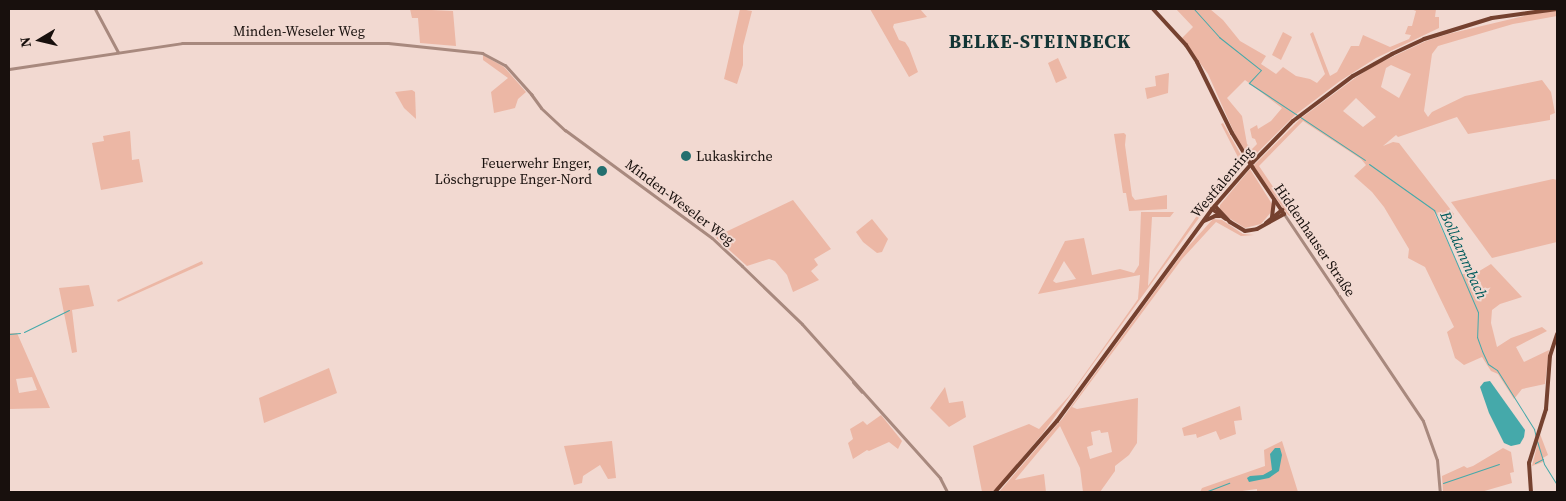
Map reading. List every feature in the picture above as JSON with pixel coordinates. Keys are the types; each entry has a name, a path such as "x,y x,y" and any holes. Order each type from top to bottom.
{"main road":[{"name":"Hiddenhauser Straße","path":"1153,9 1186,45 1197,62 1232,133 1283,212"},
{"name":"Westfalenring","path":"995,492 1057,421 1213,208 1282,132 1322,98 1378,61 1436,34 1500,16 1557,9"},
{"path":"1272,217 1274,212 1273,198"},
{"path":"1213,208 1220,216 1245,231 1252,231 1283,212"},
{"path":"1213,208 1230,222"},
{"path":"1262,226 1272,217 1283,212"},
{"path":"1202,222 1215,216 1220,216"},
{"path":"1531,492 1529,463 1535,439 1542,423 1548,394 1550,356 1557,334"}],"street":[{"path":"95,9 118,52"},
{"name":"Minden-Weseler Weg","path":"9,69 187,42 388,43 482,53 500,62 565,130 712,238 802,324 940,478 948,492"},
{"name":"Hiddenhauser Straße","path":"1283,212 1423,421 1435,452 1440,492"}],"shaded area":[{"path":"410,9 453,11 456,46 420,43 418,18 412,18"},
{"path":"740,9 752,11 743,46 743,65 737,84 724,79"},
{"path":"870,9 920,9 927,17 894,24 893,27 899,40 905,42 909,48 918,72 909,77"},
{"path":"1176,9 1210,9 1223,20 1240,41 1266,56 1261,64 1276,74 1283,67 1296,76 1310,79 1317,83 1325,74 1310,34 1313,32 1330,76 1337,72 1351,46 1359,46 1363,35 1390,47 1409,39 1411,35 1405,34 1408,26 1412,26 1416,11 1411,9 1436,9 1435,17 1439,17 1439,28 1376,58 1340,81 1295,115 1251,159 1237,139 1208,74 1182,38 1193,27","holes":["1245,80 1282,108 1271,121 1258,129 1257,125 1250,129 1252,138 1255,139 1257,144 1252,149 1247,144 1242,116 1227,98"]},
{"path":"1557,11 1557,16 1513,24 1438,46 1432,54 1424,111 1428,117 1432,112 1465,96 1542,80 1551,92 1555,113 1550,115 1550,120 1468,134 1457,117 1398,137 1396,135 1383,146 1393,142 1399,143 1454,214 1447,227 1444,220 1434,212 1462,274 1476,273 1491,264 1522,297 1500,304 1492,310 1491,323 1497,347 1511,338 1542,327 1547,331 1516,347 1524,362 1549,350 1545,384 1522,389 1514,399 1498,374 1491,371 1482,357 1464,365 1455,358 1447,332 1454,327 1425,267 1408,258 1409,249 1384,207 1372,192 1354,176 1366,165 1361,159 1303,121 1259,166 1294,218 1288,215 1253,166 1300,119 1375,65 1426,41 1524,16 1525,14","holes":["1391,65 1411,74 1399,98 1381,87 1386,68","1356,98 1376,117 1363,127 1343,111"]},
{"path":"1283,32 1292,37 1281,60 1272,55"},
{"path":"483,55 504,67 526,92 518,99 515,108 494,113 491,92 508,78 483,60"},
{"path":"1058,58 1067,78 1056,83 1048,63"},
{"path":"1169,73 1168,93 1147,99 1145,88 1156,86 1155,76"},
{"path":"412,90 415,92 416,119 404,108 395,92"},
{"path":"1223,123 1246,164 1204,211 1043,433 998,487 992,492 982,492 973,446 1029,424 1039,429 1069,396 1138,299 1140,275 1038,294 1065,241 1084,238 1092,275 1120,269 1134,273 1139,265 1141,212 1174,212 1170,217 1152,217 1148,286 1203,207 1241,163 1221,124","holes":["1064,261 1076,279 1056,283 1053,281"]},
{"path":"130,131 132,160 139,159 143,182 101,190 92,143 104,141 103,136"},
{"path":"1124,133 1126,135 1125,145 1132,196 1135,200 1167,195 1167,209 1129,211 1126,193 1123,193 1114,134"},
{"path":"1250,169 1272,204 1272,211 1261,224 1245,228 1229,218 1220,209 1220,205"},
{"path":"1553,179 1557,180 1557,242 1492,258 1451,202"},
{"path":"793,200 831,249 814,259 818,265 811,271 819,280 793,292 787,275 775,261 769,259 747,266 715,237"},
{"path":"872,219 888,239 882,252 877,253 863,242 856,232"},
{"path":"1213,219 1222,220 1243,234 1254,235 1241,236 1216,222 1182,259 1072,407 1077,409 1138,398 1137,443 1129,455 1115,466 1115,471 1100,492 1083,492 1080,468 1060,426 1015,480 1044,474 1046,492 999,492 1062,419 1185,250","holes":["1100,430 1101,433 1108,432 1112,452 1090,459 1087,447 1093,445 1091,432"]},
{"path":"202,261 203,264 118,302 117,300"},
{"path":"89,285 94,306 72,310 77,352 72,353 59,288"},
{"path":"9,333 17,333 50,408 9,409","holes":["32,377 37,390 19,393 16,379"]},
{"path":"329,368 337,393 264,423 259,398"},
{"path":"945,387 949,403 963,401 966,417 949,427 930,408"},
{"path":"1240,406 1242,420 1234,421 1236,434 1220,440 1216,431 1197,438 1196,434 1184,436 1182,428"},
{"path":"881,415 902,441 898,449 889,442 869,451 867,450 853,459 848,443 853,439 850,429 863,421 867,425"},
{"path":"1540,434 1548,455 1543,458 1543,462 1532,466"},
{"path":"612,441 616,478 608,479 600,465 583,476 582,483 574,485 564,446"},
{"path":"1282,441 1298,492 1257,492 1257,489 1235,492 1200,492 1202,488 1265,466 1264,450"},
{"path":"1503,448 1511,452 1514,472 1510,473 1512,483 1481,492 1443,492 1442,476 1464,466 1467,468 1473,466"}],"water":[{"path":"1490,381 1525,430 1520,444 1511,446 1504,443 1489,413 1480,387 1484,382"},
{"path":"1275,448 1280,448 1282,455 1279,471 1269,478 1249,482 1247,478 1250,476 1263,475 1272,470 1270,454"}],"waterway":[{"name":"Bolldammbach","path":"1194,9 1219,37 1261,70 1249,83 1365,160"},
{"name":"Bolldammbach","path":"1369,164 1434,210 1478,312 1477,337 1482,351 1488,364 1497,370 1534,429 1536,437"},
{"path":"24,332 69,310"},
{"path":"9,334 20,333"},
{"name":"Bolldammbach","path":"1537,441 1544,464 1557,485"},
{"name":"Bolldammbach","path":"1535,463 1543,459"},
{"path":"1443,483 1499,464"},
{"path":"1205,492 1229,483"}],"place":[{"name":"Lukaskirche","path":"686,156"},
{"name":"Feuerwehr Enger, Löschgruppe Enger-Nord","path":"602,171"}],"district":[{"name":"BELKE-STEINBECK","path":"1040,42"}]}
